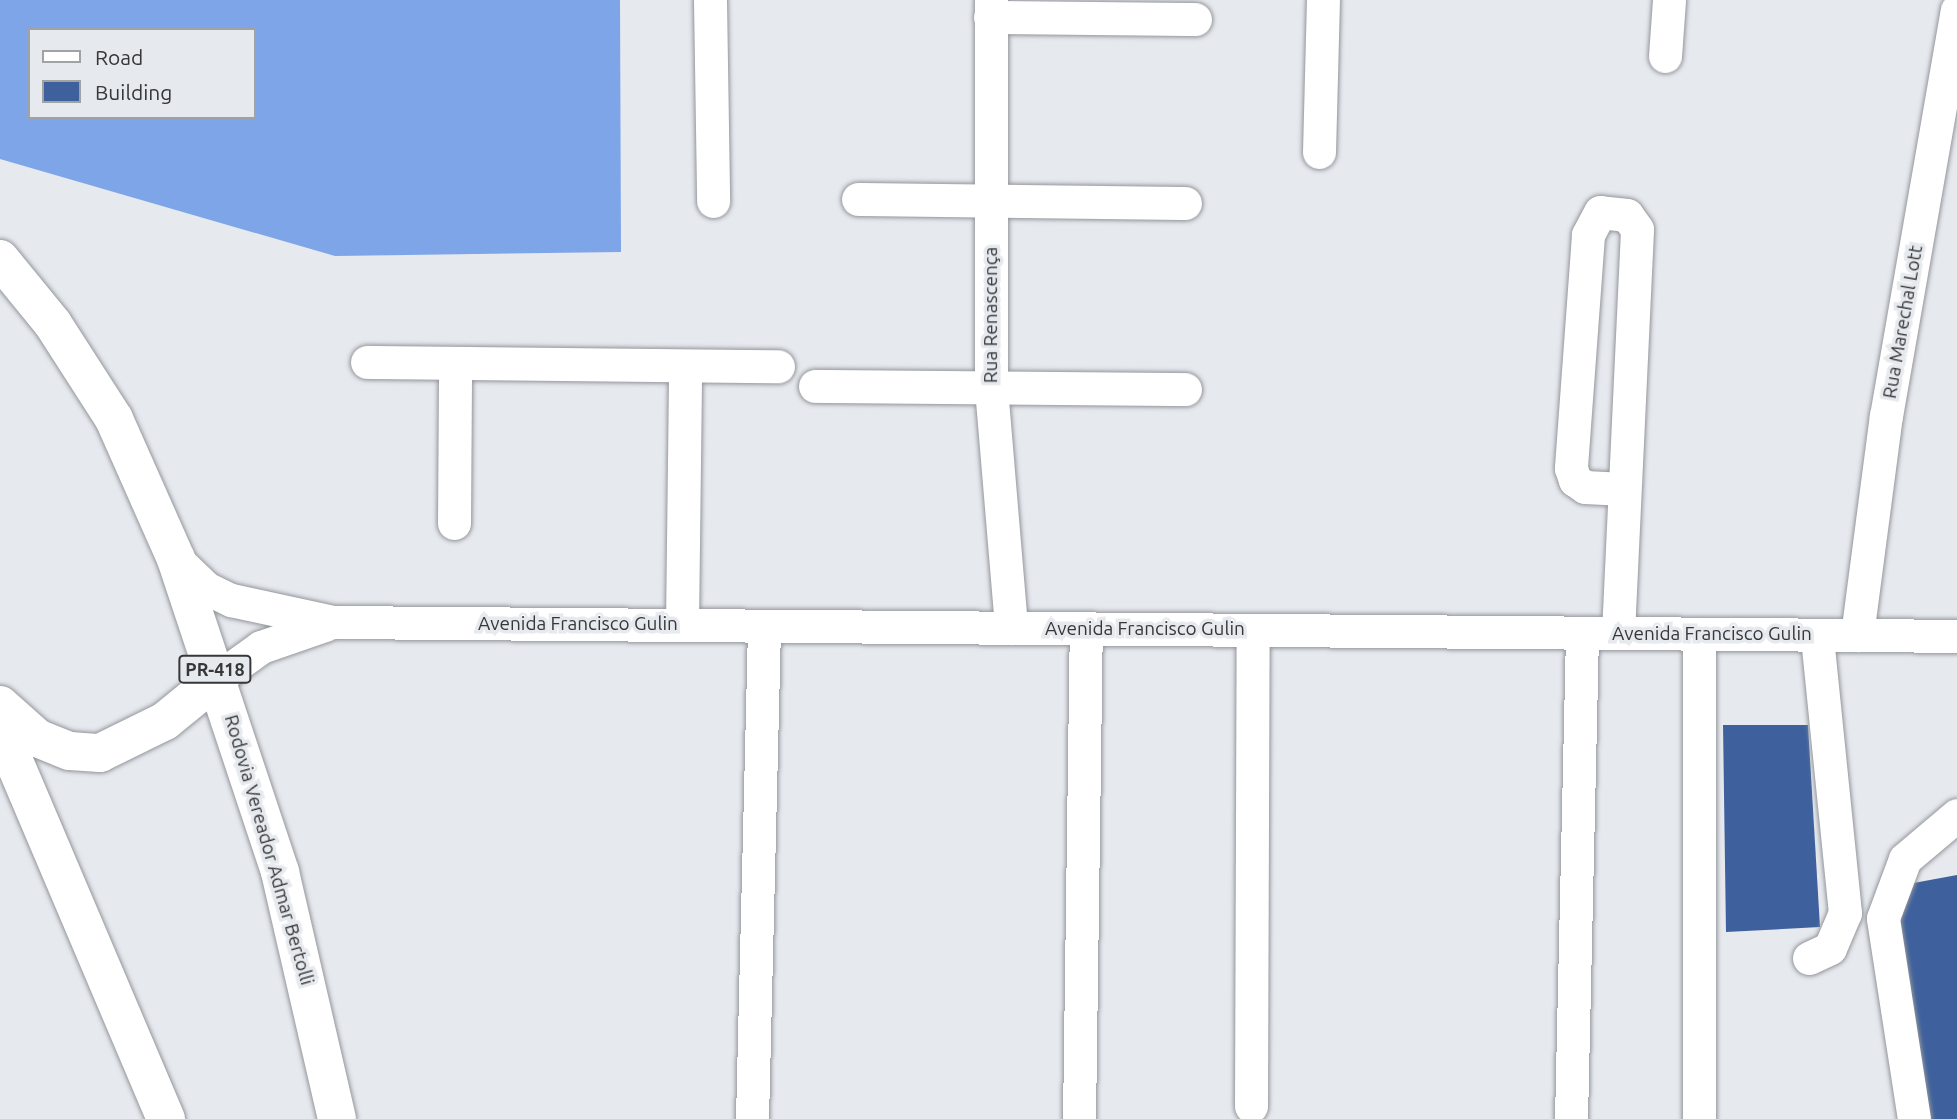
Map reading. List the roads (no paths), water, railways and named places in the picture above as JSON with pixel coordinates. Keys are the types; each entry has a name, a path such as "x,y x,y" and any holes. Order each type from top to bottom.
{"highway":[{"name":"Rodovia Vereador Admar Bertolli","path":"5,268 53,324 114,419 176,559 218,678 293,920 337,1119"},
{"path":"0,705 37,738 70,751 100,753 165,721 218,678"},
{"path":"0,727 166,1119"}],"street":[{"path":"710,0 713,201"},
{"path":"1319,152 1323,0"},
{"path":"1665,56 1669,0"},
{"path":"990,8 1195,19"},
{"name":"Rua Renascença","path":"990,8 991,388 1011,628"},
{"name":"Rua Marechal Lott","path":"1857,635 1886,416 1957,10"},
{"path":"858,199 1185,203"},
{"path":"1618,633 1637,229 1627,215 1600,212 1588,235 1571,468 1575,480 1585,487 1624,489"},
{"path":"367,362 685,368 778,366"},
{"path":"454,523 456,364"},
{"path":"682,625 685,368"},
{"path":"815,386 1185,389"},
{"name":"Avenida Francisco Gulin","path":"176,559 206,588 232,600 334,622 1957,636"},
{"name":"Avenida Francisco Gulin","path":"218,678 261,647 334,622"},
{"path":"752,1119 764,626"},
{"path":"1079,1119 1086,629"},
{"path":"1251,1107 1253,630"},
{"path":"1571,1119 1582,633"},
{"path":"1699,634 1699,1119"},
{"path":"1809,958 1830,948 1845,913 1817,635"},
{"path":"1914,1119 1883,918 1905,859 1957,815"}]}
